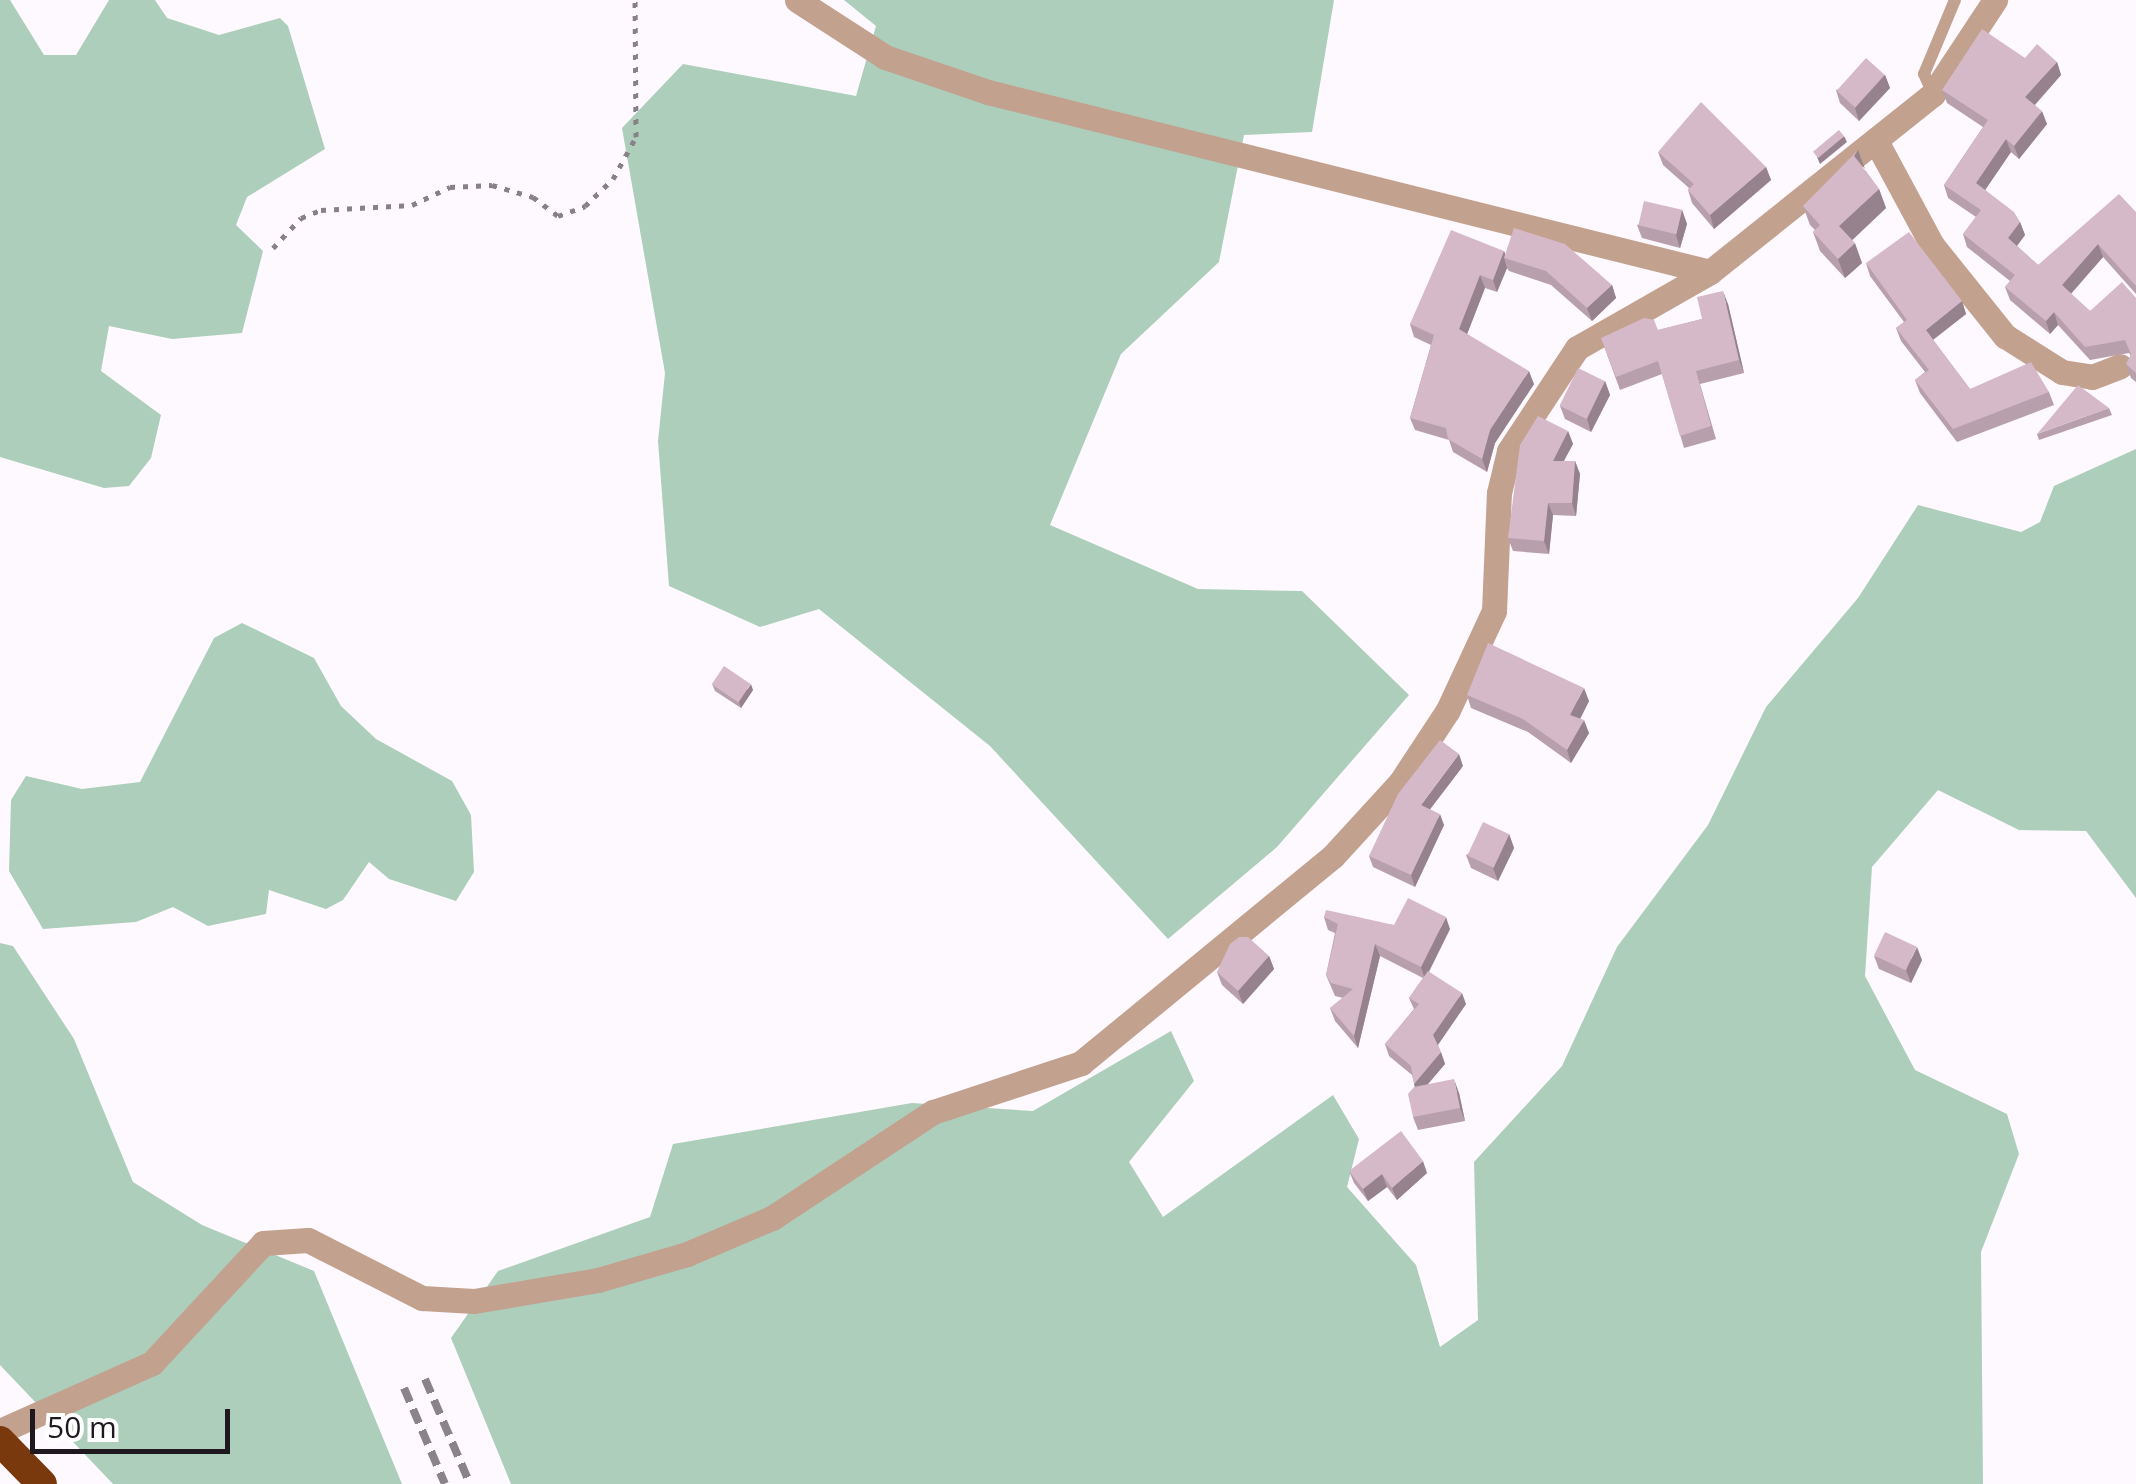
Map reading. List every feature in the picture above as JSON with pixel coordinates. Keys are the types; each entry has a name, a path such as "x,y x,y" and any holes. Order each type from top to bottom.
{"highway":[{"path":"0,1440 34,1475"}],"street":[{"path":"797,0 885,57 988,92 1710,272"},
{"path":"0,1431 152,1363 263,1243 308,1240 422,1298 474,1301 598,1280 686,1254 772,1218 932,1112 1081,1063 1333,856 1400,783 1448,710 1494,611 1505,465 1549,384 1577,348 1710,272 1933,94 1995,0"},
{"path":"1876,141 1932,245 2005,336 2062,372 2092,377 2120,366"}],"lane":[{"path":"1933,94 1924,74 1955,0"}],"path":[{"path":"274,248 301,218 321,210 412,205 450,187 492,185 533,197 558,216 584,206 613,179 636,137 635,0"}],"green space":[{"path":"0,0 10,0 44,55 76,55 109,0 155,0 167,18 219,35 280,18 288,26 325,149 247,197 236,225 263,251 242,333 172,339 109,326 101,371 161,415 151,458 129,486 104,488 0,457"},
{"path":"844,0 1334,0 1312,132 1244,135 1219,262 1121,354 1050,525 1198,589 1302,591 1409,695 1277,847 1168,939 990,746 819,609 760,627 669,586 658,441 665,373 622,128 683,64 856,96 876,26"},
{"path":"2136,449 2136,898 2086,831 2019,830 1938,790 1872,867 1865,976 1915,1070 2007,1114 2019,1154 1981,1252 1983,1484 511,1484 451,1338 498,1271 650,1217 673,1144 912,1103 1033,1111 1171,1031 1194,1081 1129,1162 1163,1217 1333,1095 1359,1139 1347,1187 1416,1265 1440,1347 1478,1320 1474,1162 1562,1066 1617,947 1708,825 1766,707 1858,598 1918,505 2021,532 2040,522 2054,486"},
{"path":"242,623 314,658 341,706 376,739 452,781 471,815 474,872 456,901 389,879 369,862 343,900 326,909 269,890 266,914 208,926 173,907 136,922 43,929 9,871 11,800 26,776 82,789 140,782 214,638"},
{"path":"0,943 13,946 74,1039 133,1182 202,1225 314,1271 402,1484 113,1484 0,1365"}],"building":[{"path":"1982,29 2025,58 2037,44 2057,62 2025,97 2042,111 2014,146 2006,139 1976,183 2014,212 2020,222 2008,238 2038,265 2119,194 2136,212 2136,286 2098,244 2062,285 2090,311 2122,282 2136,298 2136,373 2126,364 2131,354 2125,340 2085,347 2054,312 2046,321 2005,287 2015,275 1963,234 1981,210 1944,185 1988,120 1942,90"},
{"path":"1866,58 1885,75 1855,107 1837,91"},
{"path":"1701,102 1766,167 1710,215 1688,190 1694,184 1658,152"},
{"path":"1839,130 1844,136 1818,158 1813,152"},
{"path":"1858,150 1854,156 1879,189 1839,226 1855,243 1838,259 1813,232 1820,225 1803,206"},
{"path":"1644,201 1682,210 1676,234 1638,225"},
{"path":"1514,228 1565,244 1612,285 1587,308 1546,271 1504,258"},
{"path":"1451,230 1504,251 1493,280 1480,275 1459,329 1529,371 1490,430 1482,459 1448,439 1446,428 1410,418 1434,335 1410,324"},
{"path":"1909,232 1962,301 1926,330 1970,389 2031,362 2049,392 1953,429 1915,380 1929,370 1896,328 1907,320 1866,263"},
{"path":"1723,291 1739,360 1696,371 1711,426 1680,436 1658,361 1616,377 1601,338 1644,318 1654,320 1658,330 1702,319 1697,297"},
{"path":"1578,368 1605,381 1587,419 1560,406"},
{"path":"2078,385 2109,408 2037,434"},
{"path":"1538,416 1568,431 1553,461 1575,461 1572,503 1548,503 1544,541 1508,538 1520,445"},
{"path":"1488,643 1584,688 1570,715 1584,720 1567,750 1523,719 1467,695"},
{"path":"724,666 751,684 738,702 712,684"},
{"path":"1440,740 1459,754 1421,805 1440,814 1411,875 1369,856 1398,794"},
{"path":"1483,822 1509,834 1494,868 1467,856"},
{"path":"1408,898 1446,917 1421,967 1375,944 1354,1036 1330,1008 1353,989 1331,983 1326,975 1338,924 1324,917 1326,910 1394,925"},
{"path":"1885,932 1917,947 1906,970 1874,956"},
{"path":"1239,937 1248,937 1269,956 1238,991 1217,972 1230,944"},
{"path":"1428,971 1462,993 1433,1035 1441,1052 1414,1084 1411,1066 1385,1044 1419,1004 1409,998"},
{"path":"1454,1079 1460,1108 1413,1117 1408,1094 1414,1087"},
{"path":"1401,1131 1423,1161 1392,1188 1382,1174 1363,1189 1349,1171"}],"railway":[{"path":"425,1379 470,1484"},
{"path":"404,1388 445,1484"}]}
